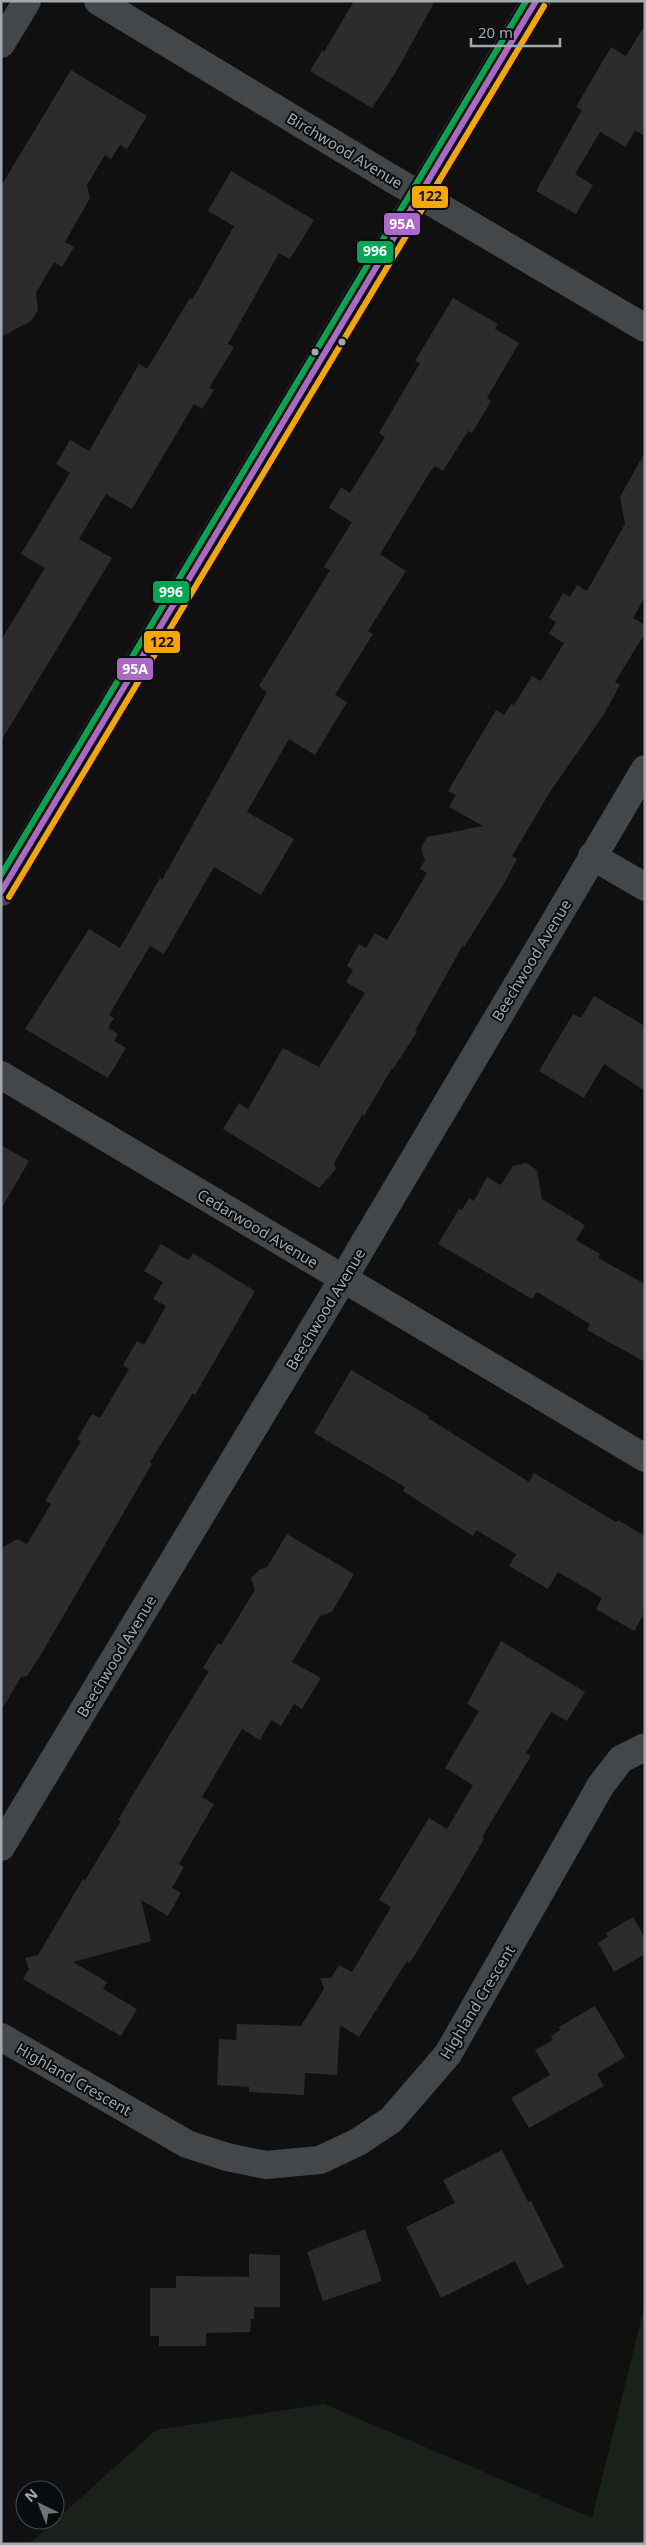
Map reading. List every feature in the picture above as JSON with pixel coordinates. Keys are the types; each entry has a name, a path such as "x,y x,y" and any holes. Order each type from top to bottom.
{"main road":[{"path":"1,892 536,1"}],"street":[{"path":"1,44 26,1"},
{"name":"Birchwood Avenue","path":"98,1 420,196 645,328"},
{"name":"Beechwood Avenue","path":"1,1847 343,1279 645,769"},
{"path":"592,856 645,887"},
{"name":"Cedarwood Avenue","path":"1,1075 645,1458"},
{"name":"Highland Crescent","path":"1,2036 187,2144 227,2157 266,2165 320,2160 358,2142 391,2120 448,2054 601,1785 621,1759 645,1747"}],"shaded area":[{"path":"645,2304 645,2544 29,2544 45,2530 65,2530 65,2512 156,2430 324,2404 592,2518"}],"building":[{"path":"354,1 435,1 396,72 372,108 310,71 322,51 324,52"},
{"path":"645,25 645,136 635,130 626,147 600,132 575,174 593,185 576,214 536,191 582,110 576,107 611,47 626,56"},
{"path":"71,70 147,116 127,149 120,145 111,159 105,155 87,185 90,198 65,242 74,247 62,267 54,262 36,293 38,310 31,321 1,337 1,186"},
{"path":"231,171 314,220 290,259 279,253 228,344 234,347 209,388 214,390 202,409 194,404 132,509 106,494 79,539 112,558 1,741 1,640 45,568 21,554 70,473 56,464 70,440 89,451 139,364 147,369 190,298 192,300 234,226 208,211"},
{"path":"453,298 498,324 495,329 519,343 487,398 491,401 472,433 468,431 443,471 435,466 430,472 380,554 406,571 368,631 373,634 335,695 347,702 315,755 289,739 247,812 294,839 261,895 214,867 164,954 150,946 109,1015 114,1018 108,1028 118,1034 114,1041 126,1048 108,1078 25,1029 89,929 120,948 160,878 162,880 267,692 259,686 330,570 324,567 352,522 329,508 341,487 350,493 385,437 379,433 420,363 415,361"},
{"path":"645,452 645,597 633,618 645,625 645,633 615,682 620,685 604,714 550,792 512,856 517,859 505,882 464,947 463,945 415,1031 417,1032 392,1068 364,1116 362,1115 334,1163 336,1169 319,1188 223,1129 239,1103 248,1109 283,1048 319,1067 365,993 346,982 353,970 347,966 359,944 366,948 375,933 387,940 427,873 420,869 425,860 421,848 427,837 483,826 449,807 456,795 448,791 496,710 504,715 511,704 514,705 532,676 541,681 564,643 549,634 556,622 549,618 563,593 570,597 577,585 587,591 625,524 620,497"},
{"path":"594,996 645,1026 645,1091 604,1064 584,1098 539,1071 573,1014 581,1018"},
{"path":"1,1145 29,1161 1,1209"},
{"path":"526,1163 537,1170 542,1199 585,1225 576,1240 600,1254 598,1258 645,1284 645,1362 587,1330 590,1324 537,1292 532,1299 438,1244 459,1209 462,1210 469,1198 474,1201 487,1177 501,1185 513,1166"},
{"path":"161,1244 188,1260 193,1253 255,1291 195,1395 193,1393 150,1462 152,1464 40,1656 27,1676 21,1677 1,1711 1,1548 18,1539 27,1544 51,1504 45,1501 81,1441 77,1439 92,1414 100,1418 129,1369 123,1365 137,1341 144,1345 166,1306 153,1299 163,1282 144,1271"},
{"path":"351,1370 429,1416 428,1418 529,1482 534,1473 616,1522 618,1520 645,1536 645,1613 634,1631 596,1609 602,1598 558,1572 548,1589 509,1566 516,1554 476,1530 473,1536 403,1491 405,1487 314,1433"},
{"path":"287,1534 354,1574 332,1612 320,1616 292,1662 321,1678 302,1709 294,1704 281,1726 271,1720 260,1740 242,1729 202,1797 214,1804 179,1864 184,1867 172,1888 181,1893 168,1916 141,1900 151,1941 73,1962 107,1982 103,1989 137,2009 121,2036 23,1979 29,1969 25,1958 38,1955 83,1879 85,1880 121,1821 118,1820 135,1791 209,1671 203,1668 218,1643 221,1645 255,1590 251,1578 259,1570 267,1567"},
{"path":"501,1641 585,1692 567,1721 551,1712 526,1753 531,1756 482,1837 484,1839 459,1882 410,1963 407,1961 359,2037 340,2025 337,2075 305,2073 304,2095 249,2092 249,2087 217,2085 219,2039 236,2040 237,2024 301,2026 324,1989 320,1978 331,1978 339,1965 352,1972 391,1907 379,1900 429,1818 447,1829 473,1785 445,1768 479,1711 467,1704"},
{"path":"633,1917 645,1938 645,1954 614,1972 598,1943 608,1937 606,1933"},
{"path":"595,2006 625,2057 597,2074 604,2086 529,2128 511,2098 550,2075 535,2050 553,2040 551,2036 560,2030 559,2027"},
{"path":"502,2150 528,2202 531,2201 564,2267 527,2285 515,2261 441,2298 406,2227 455,2203 443,2180"},
{"path":"365,2229 382,2281 323,2301 307,2252"},
{"path":"249,2254 280,2255 280,2307 254,2307 254,2319 251,2319 250,2332 206,2333 206,2346 159,2346 159,2336 150,2336 150,2288 176,2288 176,2276 249,2277"}],"transit line":[{"name":"996","path":"1,875 526,1"},
{"name":"95A","path":"1,892 536,1"},
{"name":"122","path":"9,897 544,6"}]}
